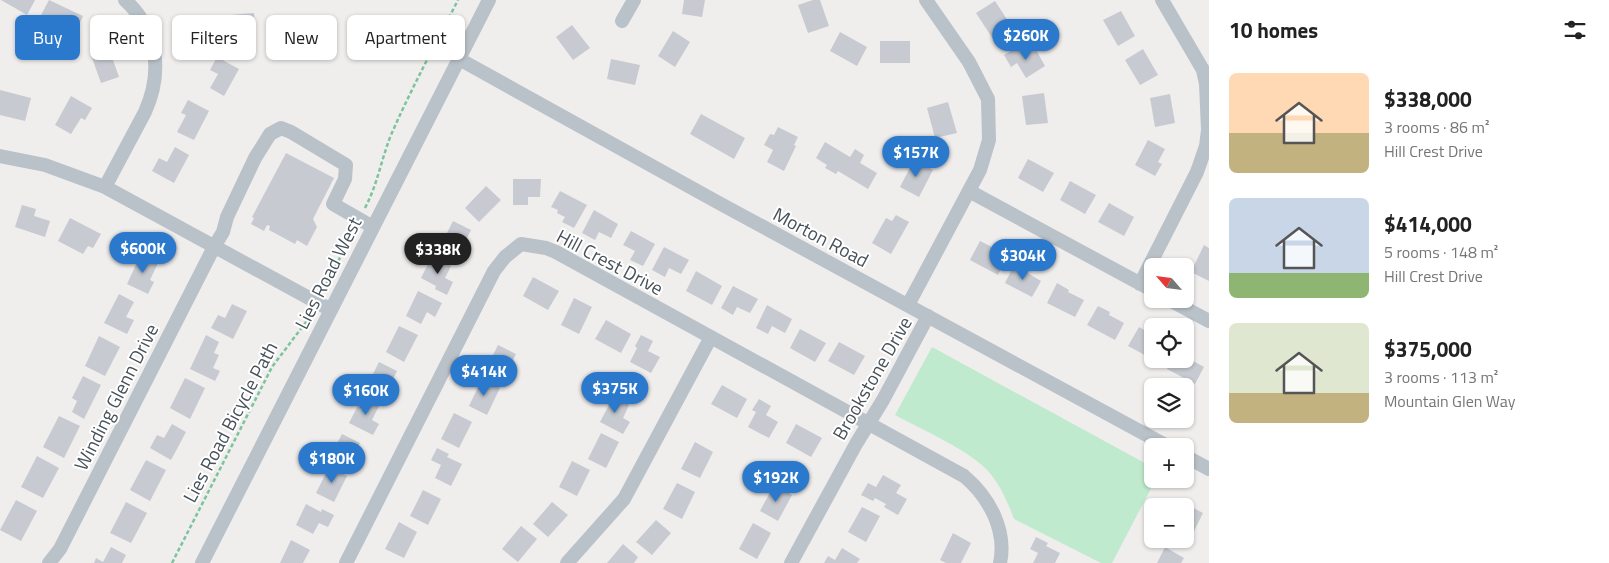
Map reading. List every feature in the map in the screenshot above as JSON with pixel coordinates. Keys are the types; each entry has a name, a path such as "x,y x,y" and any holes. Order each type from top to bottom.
{"street":[{"path":"105,187 151,100 155,79 153,40 137,14 125,0"},
{"name":"Lies Road West","path":"465,48 489,0"},
{"path":"622,21 634,0"},
{"path":"908,305 980,170 989,140 988,99 969,62 926,0"},
{"path":"1140,284 1197,172 1203,158 1208,130 1206,84 1203,70 1162,0"},
{"name":"Lies Road West","path":"202,563 459,60"},
{"name":"Morton Road","path":"459,60 719,204 1152,438"},
{"name":"Winding Glenn Drive","path":"49,563 60,549 223,232 232,204 255,158 270,134 281,128 291,132 346,165 345,179 333,204 360,219"},
{"path":"0,156 45,165 105,187 331,310"},
{"path":"968,191 1144,286"},
{"path":"360,219 373,227"},
{"name":"Hill Crest Drive","path":"346,563 494,271 505,257 521,244 546,248 556,252 955,470 972,482 986,499 998,521 1001,545 1000,563"},
{"path":"1185,308 1209,321"},
{"name":"Brookstone Drive","path":"791,563 928,316"},
{"path":"566,563 624,499 711,338"},
{"path":"1194,461 1209,469"}],"path":[{"name":"Lies Road Bicycle Path","path":"172,563 272,367 306,322 360,219 378,178 392,133 458,0"}],"green space":[{"path":"932,347 1144,463 1144,488 1151,488 1146,498 1144,498 1144,502 1112,563 1101,563 1014,519 1001,491 983,466 953,445 895,415"}],"building":[{"path":"1,0 35,0 27,15"},
{"path":"49,0 83,16 80,22 80,15 41,15"},
{"path":"684,0 705,0 702,17 682,14"},
{"path":"813,0 820,0 829,26 808,33 798,5"},
{"path":"995,1 1012,27 993,39 976,13"},
{"path":"1121,11 1135,36 1118,46 1103,20"},
{"path":"254,13 254,15 231,15"},
{"path":"572,25 590,48 573,60 556,37"},
{"path":"673,31 690,42 675,67 658,56"},
{"path":"840,32 867,47 857,66 830,51"},
{"path":"880,41 910,41 910,63 880,63"},
{"path":"1034,46 1045,66 1026,78 1017,63 1011,67 1004,55 1017,47 1021,53"},
{"path":"1143,49 1158,75 1140,85 1125,60"},
{"path":"611,59 640,65 635,85 607,79"},
{"path":"93,60 113,60 119,77 101,83"},
{"path":"215,60 222,60 239,69 224,96 210,88 218,74 210,70"},
{"path":"0,90 31,98 25,121 0,115"},
{"path":"1044,93 1048,123 1026,125 1022,96"},
{"path":"1170,94 1175,123 1155,127 1150,98"},
{"path":"71,96 92,108 85,120 81,118 71,134 55,125"},
{"path":"188,100 209,111 194,140 177,132 186,115 181,113"},
{"path":"948,102 957,133 935,138 927,108"},
{"path":"701,114 745,138 734,159 690,134"},
{"path":"778,127 798,137 794,145 796,146 784,171 767,162 773,150 764,145 770,134 774,135"},
{"path":"1148,140 1165,149 1158,162 1162,164 1155,176 1135,165"},
{"path":"825,142 850,157 855,149 864,155 860,163 877,173 868,189 838,171 836,174 825,168 827,165 816,158"},
{"path":"175,147 189,155 174,183 152,171 159,158 167,162"},
{"path":"286,153 334,178 313,219 317,227 307,246 297,240 295,244 269,230 270,226 267,225 264,231 251,224 254,218 252,217"},
{"path":"1028,159 1054,173 1043,192 1018,178"},
{"path":"914,160 933,170 919,197 900,187"},
{"path":"513,179 541,179 540,197 528,197 528,205 513,205"},
{"path":"1070,181 1096,195 1085,214 1060,200"},
{"path":"486,186 501,200 479,222 465,208"},
{"path":"560,191 587,205 574,228 562,222 565,217 557,213 558,210 551,207"},
{"path":"1109,203 1134,217 1124,236 1098,222"},
{"path":"22,205 36,209 34,216 50,221 45,237 15,227"},
{"path":"594,210 618,224 611,238 599,232 595,240 582,233"},
{"path":"896,215 909,222 891,254 872,243 886,218 892,221"},
{"path":"70,218 101,234 93,248 88,246 83,254 58,241"},
{"path":"453,221 471,230 458,256 440,247"},
{"path":"631,231 655,244 643,266 630,260 635,251 623,245"},
{"path":"980,241 992,247 991,250 1007,258 998,275 970,260"},
{"path":"1204,245 1209,248 1209,281 1194,274 1194,266"},
{"path":"664,247 689,260 681,274 669,268 665,277 652,270"},
{"path":"141,254 158,263 150,280 154,282 148,294 127,284"},
{"path":"432,256 451,266 445,278 453,282 447,295 435,289 436,286 421,278"},
{"path":"1015,263 1041,281 1032,297 1005,283"},
{"path":"696,271 722,286 712,305 686,291"},
{"path":"533,277 559,291 548,310 523,296"},
{"path":"1057,283 1069,290 1068,292 1084,300 1075,317 1047,303"},
{"path":"733,286 758,299 750,313 737,307 733,315 721,308"},
{"path":"418,291 442,303 435,317 427,312 421,324 406,316"},
{"path":"119,294 134,302 126,317 134,320 127,334 104,323"},
{"path":"574,298 592,307 579,334 561,325"},
{"path":"232,304 247,311 233,339 211,328 218,315 225,318"},
{"path":"767,305 792,319 785,333 772,326 768,334 756,328"},
{"path":"1098,306 1110,312 1109,315 1124,323 1115,340 1087,325"},
{"path":"606,320 631,334 621,353 595,339"},
{"path":"399,326 418,335 404,362 386,352"},
{"path":"1139,327 1144,330 1144,355 1128,346"},
{"path":"800,329 826,343 815,362 790,348"},
{"path":"206,335 219,342 214,353 219,355 213,368 220,371 215,381 190,369"},
{"path":"641,335 653,341 648,351 660,357 651,373 630,362"},
{"path":"99,336 120,347 105,376 85,366"},
{"path":"839,342 865,356 854,375 828,361"},
{"path":"498,345 516,354 502,381 477,369 483,357 490,361"},
{"path":"1194,361 1204,367 1195,384 1194,378 1184,378 1167,369 1194,368"},
{"path":"379,362 397,371 384,398 366,388"},
{"path":"83,376 101,385 84,419 72,412 77,401 72,398"},
{"path":"185,378 205,388 190,419 170,408"},
{"path":"482,379 500,388 487,415 469,406"},
{"path":"722,385 747,399 737,418 711,404"},
{"path":"606,393 629,405 623,418 630,422 623,434 600,422 609,405 602,400"},
{"path":"363,396 380,404 372,420 379,424 373,435 349,423"},
{"path":"759,399 771,406 766,415 778,422 769,438 748,427 756,412 752,410"},
{"path":"454,413 472,422 459,448 441,439"},
{"path":"59,416 80,426 64,458 43,447"},
{"path":"172,424 186,432 171,460 150,448 157,435 164,438"},
{"path":"796,424 822,438 811,457 786,443"},
{"path":"601,433 619,442 606,468 588,459"},
{"path":"342,434 360,443 354,455 362,459 356,471 345,466 346,463 331,455"},
{"path":"695,442 713,452 700,478 681,469"},
{"path":"437,448 449,454 447,457 462,464 451,486 435,478 441,465 431,460"},
{"path":"37,456 59,468 43,498 21,487"},
{"path":"146,460 166,470 150,501 130,490"},
{"path":"572,461 590,470 577,496 559,487"},
{"path":"329,467 347,476 334,502 316,493"},
{"path":"883,475 901,485 896,493 907,499 898,515 884,507 886,504 875,498 873,501 861,495 868,483 876,487"},
{"path":"677,483 695,492 682,519 663,509"},
{"path":"774,485 792,495 778,521 760,511"},
{"path":"423,490 441,499 428,525 410,516"},
{"path":"16,500 37,511 21,541 0,530"},
{"path":"126,502 147,513 131,543 110,533"},
{"path":"552,502 568,515 548,537 533,524"},
{"path":"306,504 321,512 322,509 334,515 328,527 319,523 313,534 296,525"},
{"path":"862,507 880,516 866,542 848,532"},
{"path":"1194,508 1203,513 1194,531"},
{"path":"656,520 671,533 652,555 636,542"},
{"path":"399,522 417,532 404,558 385,549"},
{"path":"753,523 771,533 757,559 739,549"},
{"path":"521,526 537,539 518,562 502,549"},
{"path":"953,533 971,543 961,563 946,563 940,560"},
{"path":"1036,537 1048,543 1046,546 1060,553 1055,563 1033,563 1038,553 1030,549"},
{"path":"291,540 310,550 303,563 280,563"},
{"path":"623,544 638,557 634,563 607,563"},
{"path":"111,547 126,555 122,563 94,563 96,558 103,562"},
{"path":"842,548 860,559 857,563 824,563 828,556 835,560"},
{"path":"1164,548 1184,558 1181,563 1157,563"}]}
